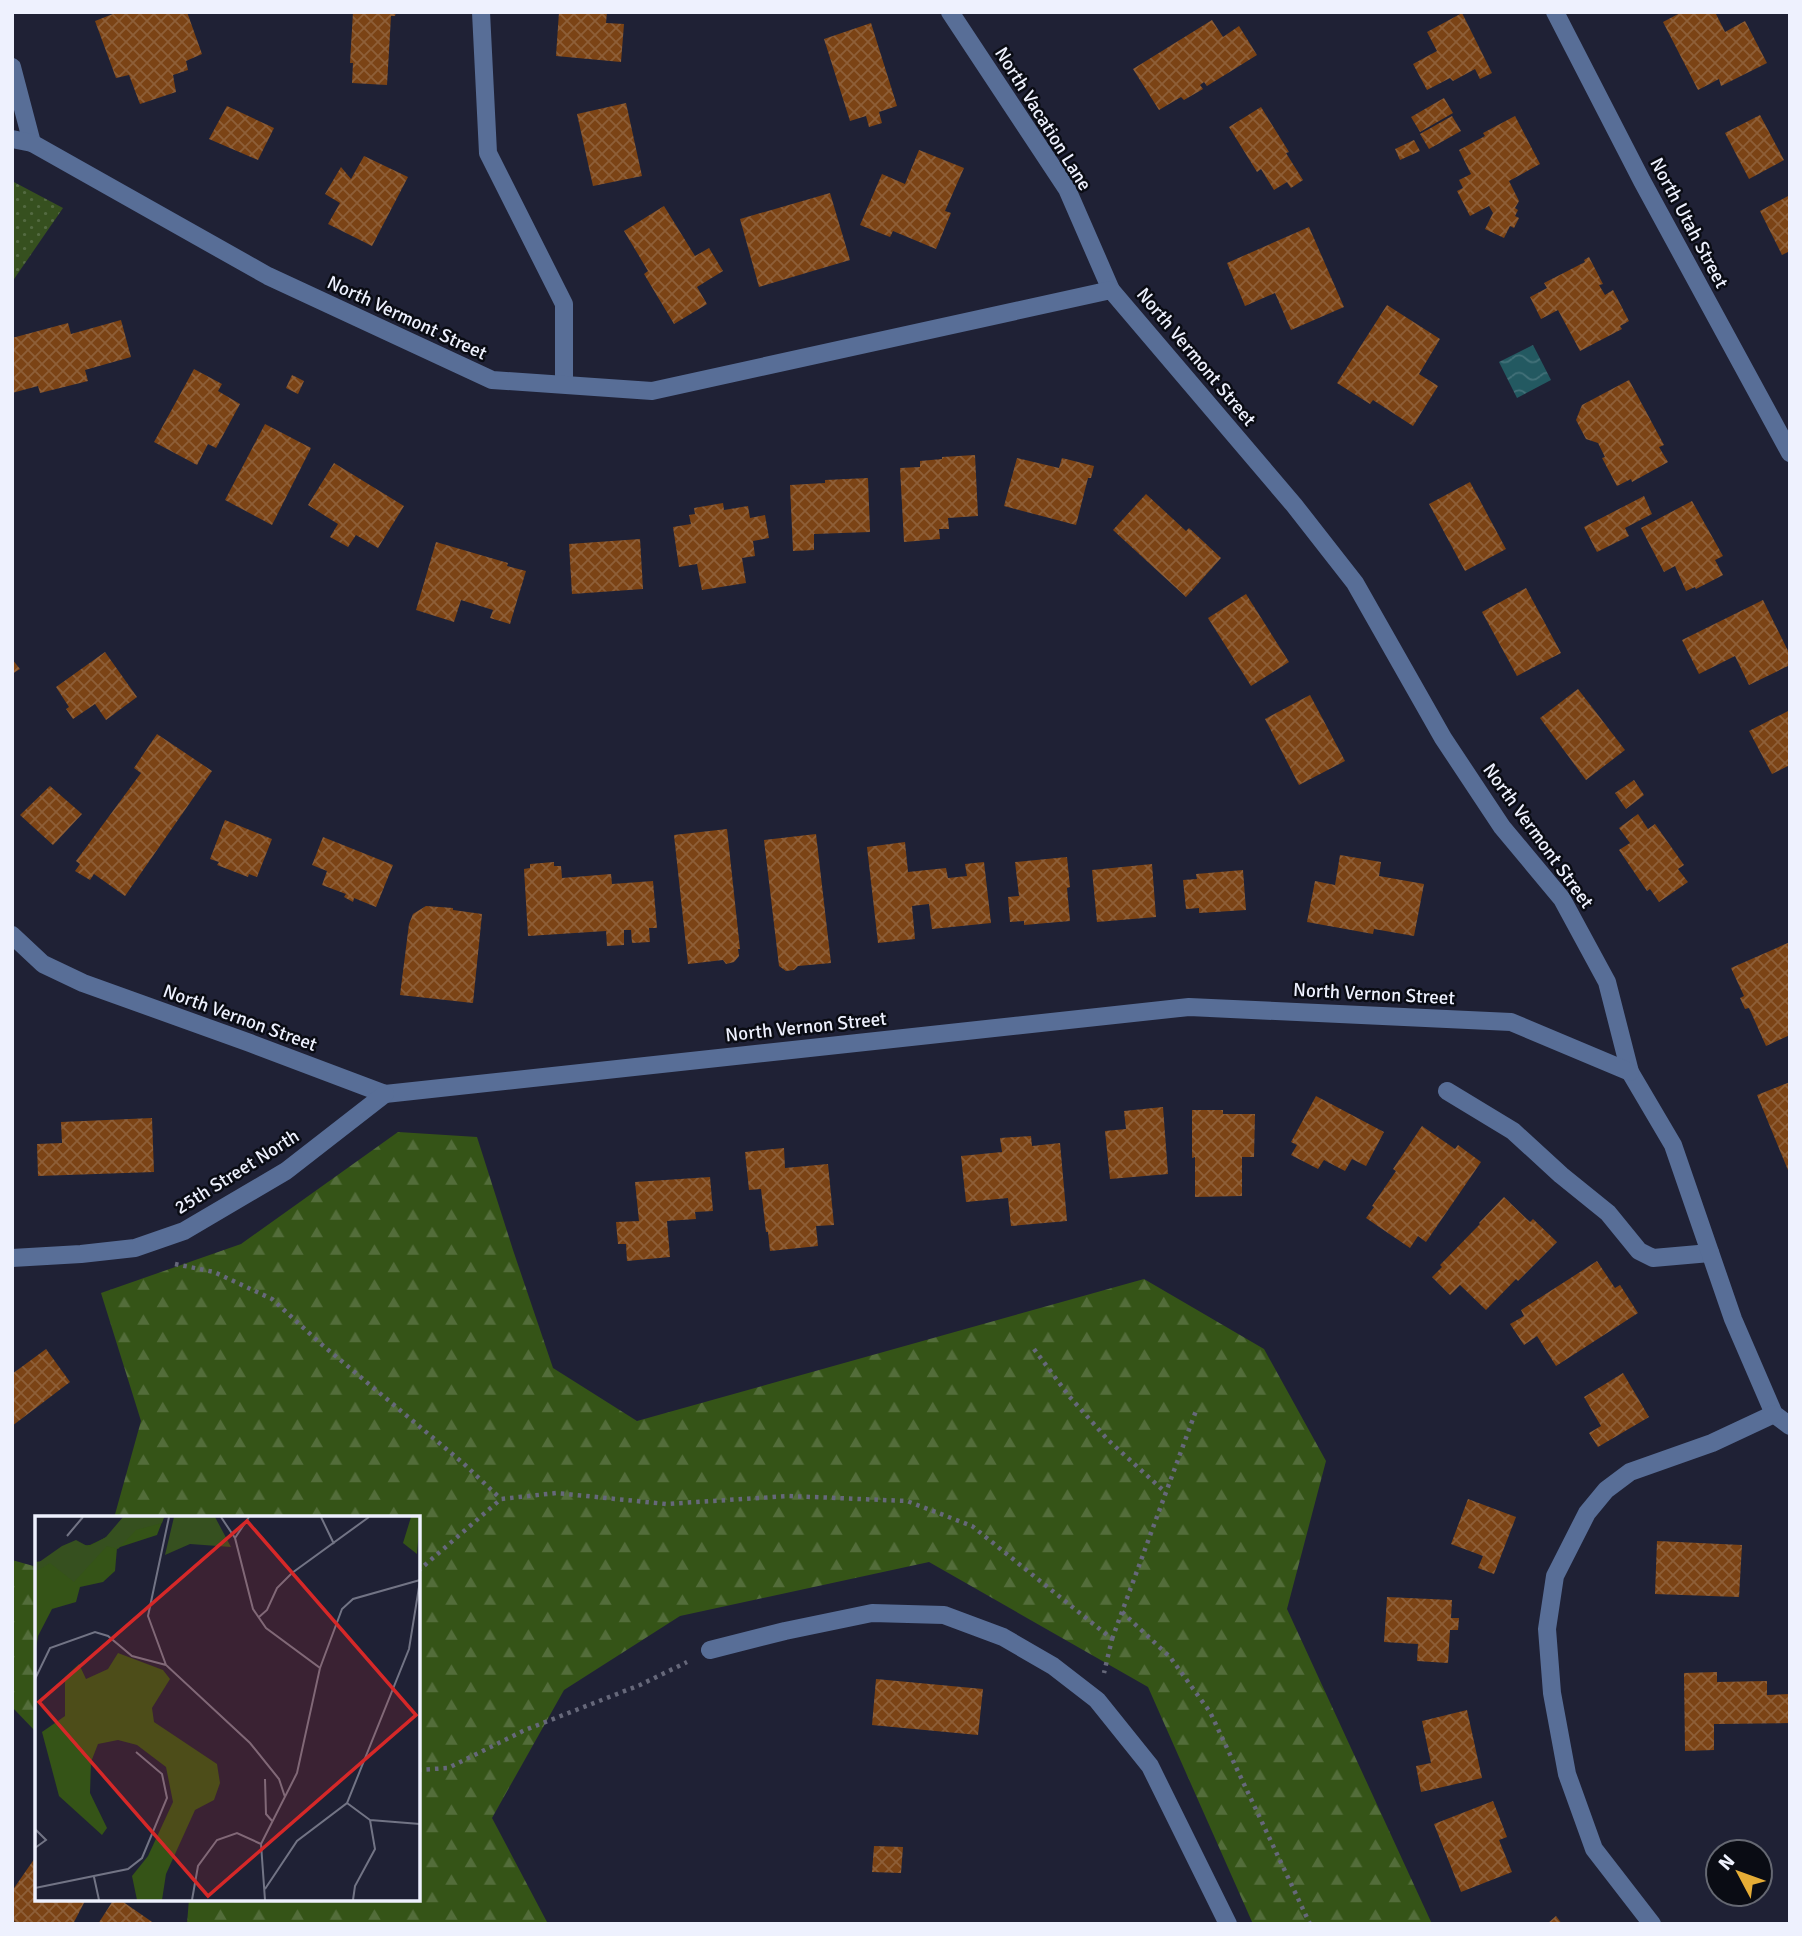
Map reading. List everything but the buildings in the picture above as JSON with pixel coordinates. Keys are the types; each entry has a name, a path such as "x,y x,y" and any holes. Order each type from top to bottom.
{"street":[{"path":"481,12 488,153 564,304 564,384"},
{"name":"North Vacation Lane","path":"950,12 1066,189 1111,290"},
{"name":"North Utah Street","path":"1555,12 1649,193 1790,453"},
{"path":"12,66 32,143"},
{"name":"North Vermont Street","path":"12,139 32,143 268,276 492,380 652,391 1111,290 1285,494 1355,583 1443,738 1502,827 1562,899 1607,982 1630,1072 1673,1145 1733,1319 1774,1414 1790,1426"},
{"name":"North Vernon Street","path":"12,935 43,964 83,983 385,1094 1189,1007 1511,1022 1630,1072"},
{"path":"1447,1091 1513,1130 1561,1175 1608,1213 1639,1251 1653,1258 1710,1253"},
{"name":"25th Street North","path":"12,1258 135,1248 184,1231 286,1171 385,1094"},
{"path":"1652,1924 1594,1849 1567,1774 1552,1693 1547,1629 1555,1576 1587,1513 1606,1490 1630,1472 1712,1443 1774,1414"},
{"path":"710,1650 872,1613 944,1615 1003,1637 1053,1667 1097,1700 1150,1766 1228,1924"}],"path":[{"path":"172,1263 214,1272 272,1299 463,1463 501,1499"},
{"path":"1034,1349 1069,1396 1108,1440 1165,1492"},
{"path":"1097,1700 1112,1639 1197,1408"},
{"path":"420,1569 501,1499 556,1493 666,1504 789,1496 907,1502 972,1526 1112,1639"},
{"path":"1122,1612 1170,1657 1210,1712 1310,1924"},
{"path":"420,1770 448,1768 525,1730 640,1685 710,1650"}],"green space":[{"path":"12,181 63,208 12,282"},
{"path":"398,1132 477,1137 553,1368 637,1421 1144,1279 1264,1349 1326,1461 1287,1609 1432,1924 1253,1924 1148,1687 929,1562 680,1616 564,1690 492,1818 548,1924 187,1924 189,1901 420,1901 420,1516 115,1516 141,1421 101,1293 241,1244"},
{"path":"12,1560 35,1566 35,1731 12,1707"}],"water":[{"path":"1533,345 1551,380 1517,398 1499,362"}]}
